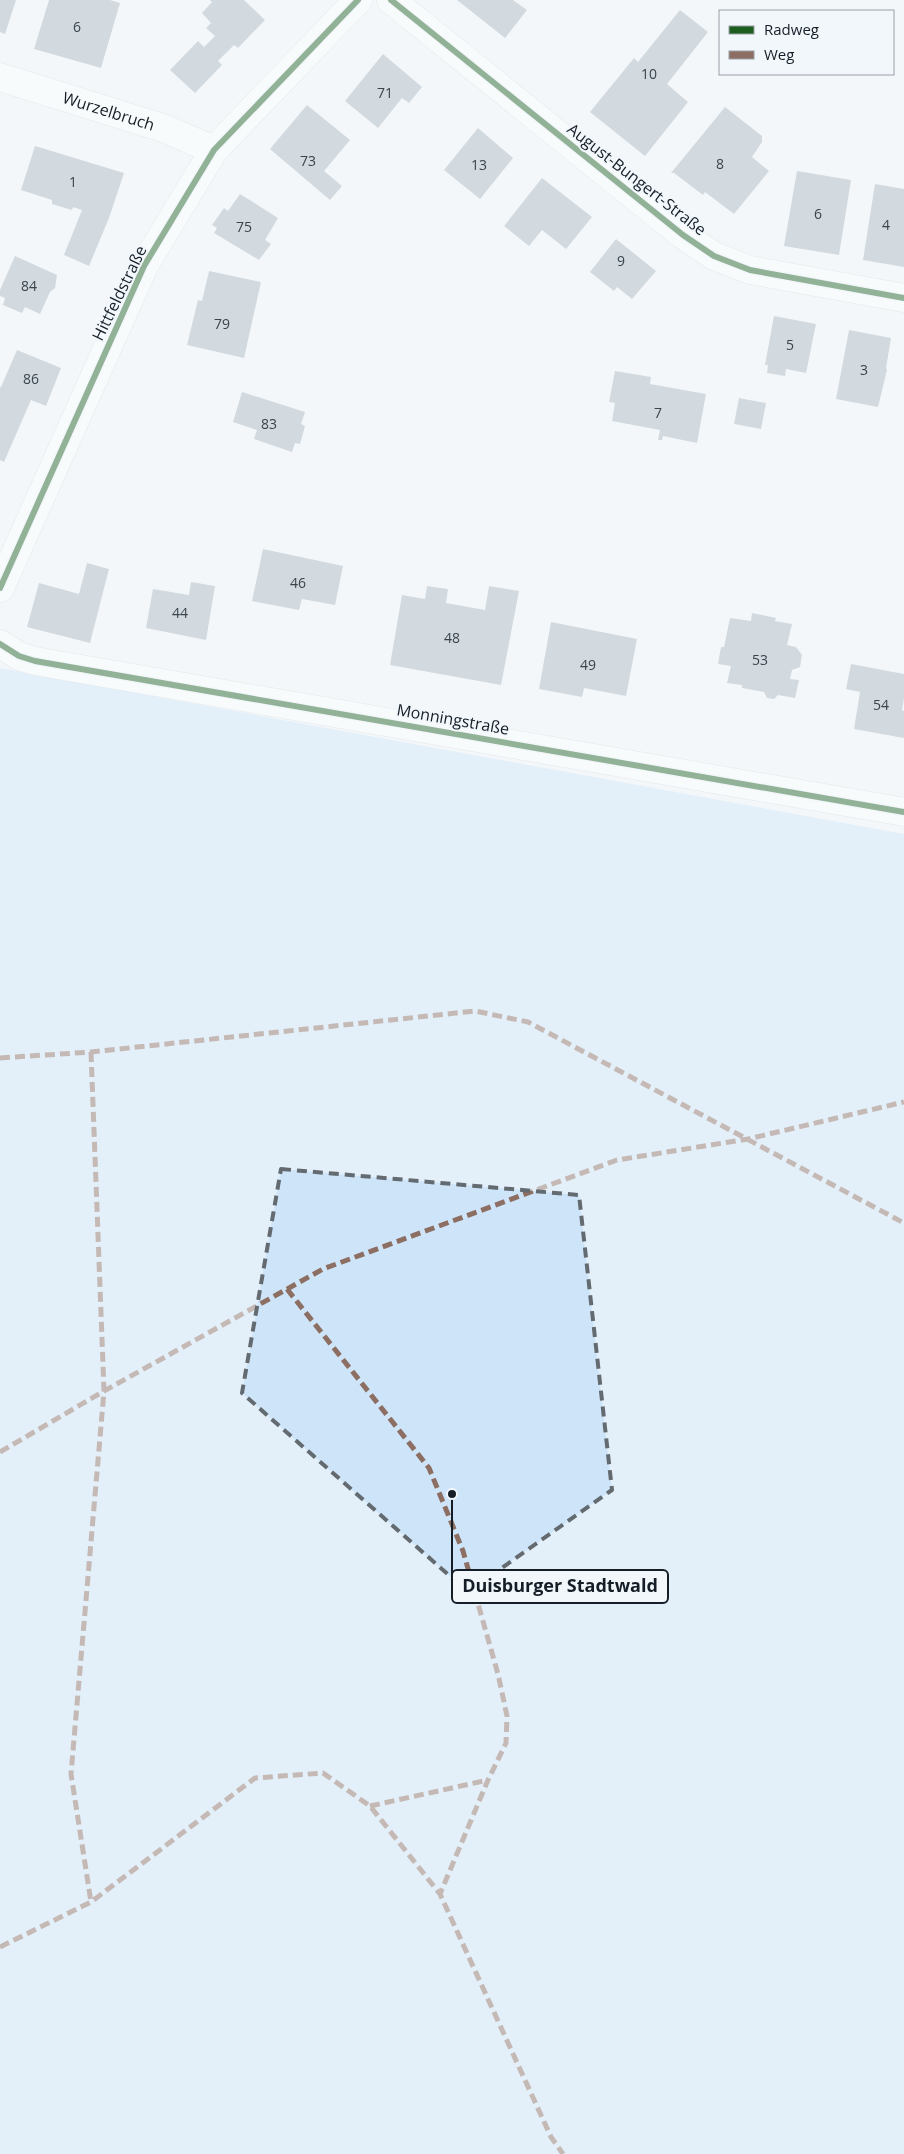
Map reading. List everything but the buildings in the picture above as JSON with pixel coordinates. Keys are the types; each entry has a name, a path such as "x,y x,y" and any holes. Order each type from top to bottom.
{"street":[{"name":"Hittfeldstraße","path":"0,588 144,266 214,150 358,0"},
{"name":"August-Bungert-Straße","path":"391,0 683,235 714,256 750,270 904,298"},
{"name":"Wurzelbruch","path":"0,78 163,128 214,150"},
{"name":"Monningstraße","path":"0,644 20,656 35,661 904,812"}],"highlighted area":[{"path":"281,1169 579,1195 612,1490 468,1592 242,1393"}],"shaded area":[{"path":"0,668 904,834 904,2154 0,2154"}],"marked path":[{"path":"0,1058 91,1052 475,1011 528,1022 904,1223"},
{"path":"91,1052 104,1391 71,1774 91,1902"},
{"path":"0,1452 104,1391 323,1269 617,1160 748,1139 904,1102"},
{"path":"287,1289 429,1468 463,1551 498,1674 507,1716 506,1743 488,1780 440,1894"},
{"path":"0,1947 91,1902 255,1778 323,1773 370,1806 440,1894 551,2137 563,2154"},
{"path":"370,1806 488,1780"}],"cycle path":[{"path":"0,588 144,266 214,150 358,0"},
{"path":"391,0 683,235 714,256 750,270 904,298"},
{"path":"0,644 19,656 35,661 904,812"}],"place":[{"name":"Duisburger Stadtwald","path":"452,1494"}]}
